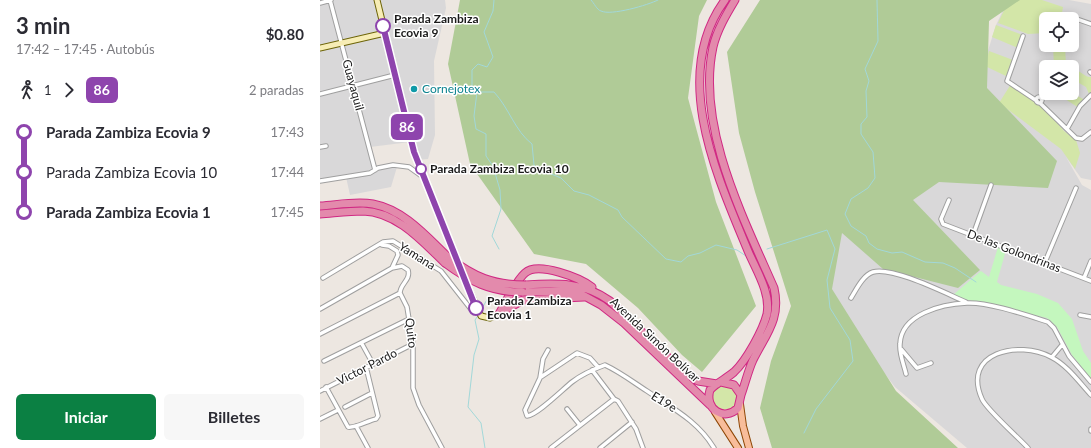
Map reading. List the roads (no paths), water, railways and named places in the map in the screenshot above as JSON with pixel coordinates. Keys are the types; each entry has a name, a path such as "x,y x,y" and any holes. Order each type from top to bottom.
{"highway":[{"path":"717,415 710,405 710,390 735,370 763,327 768,307 765,290 735,220 712,154 700,104 700,63 705,41 713,21 725,0"},
{"path":"665,364 668,370 712,414 730,414 740,404 740,395 752,362 773,322 777,301 774,288 733,190 715,134 710,110 708,92 713,45 721,25 735,0"},
{"name":"Avenida Simón Bolívar","path":"320,206 356,203 372,204 387,208 399,214 416,227 447,260 475,276 492,282 510,285 574,284 597,293 610,302 691,378 698,381 719,383"},
{"name":"Avenida Simón Bolívar","path":"320,214 363,211 386,216 405,227 472,282 489,288 507,292 569,291 589,297 617,317 710,405"},
{"path":"499,314 525,273 536,268 547,269 578,279 591,287 597,293"},
{"path":"499,314 509,306 522,300 589,297"},
{"path":"719,383 734,385 740,395"}],"main road":[{"path":"740,404 749,448"},
{"path":"717,415 738,448"}],"street":[{"path":"320,3 331,0"},
{"name":"Guayaquil","path":"331,0 375,170"},
{"path":"377,0 409,134 426,181 478,312 485,318 499,314"},
{"path":"1079,20 1091,24"},
{"path":"320,48 385,33"},
{"path":"1023,36 1008,81 1038,102 1056,120 1068,129 1070,134 1078,139 1086,137 1091,132"},
{"path":"320,94 395,75"},
{"path":"1068,129 1080,106 1091,95"},
{"path":"1038,102 1039,97"},
{"path":"320,147 326,146"},
{"path":"320,181 370,173 387,165 409,167 426,181"},
{"path":"973,235 991,185"},
{"path":"1045,262 1076,188"},
{"name":"De las Golondrinas","path":"949,200 941,219 943,224 1091,281"},
{"name":"Yamana","path":"323,278 389,241 397,242 441,271 470,308 478,312"},
{"path":"382,245 389,246 397,251 398,255 392,268"},
{"path":"1084,278 1091,261"},
{"path":"320,309 392,268 402,266 406,268 409,274 400,293 320,334"},
{"path":"851,298 865,277 873,272 882,272 923,282 967,303 985,305 1048,322 1054,328 1062,345 1072,360 1091,382"},
{"name":"Quito","path":"400,293 407,307 414,344 413,388 419,405 442,448"},
{"path":"906,374 900,348 901,335 905,328 920,314 967,303"},
{"path":"1080,315 1091,317"},
{"path":"324,361 362,344 409,318"},
{"path":"362,344 373,364"},
{"name":"Victor Pardo","path":"320,391 414,344"},
{"path":"1052,357 1062,345"},
{"path":"900,348 917,368 931,363"},
{"path":"1028,448 983,402 977,381 978,374 984,363 1001,352 1021,348 1052,357 1064,366 1091,395"},
{"path":"540,378 577,353 590,358 598,367 573,381 555,397 527,416 525,410 540,378 543,359 548,350"},
{"name":"E19e","path":"598,367 605,365 622,374 688,418 704,432 714,448"},
{"path":"326,387 348,427 356,426 378,417 366,368"},
{"path":"592,370 614,399 618,401 632,422 643,448"},
{"path":"345,407 372,393"},
{"path":"551,448 614,399"},
{"path":"567,409 580,424"},
{"path":"320,418 338,410"},
{"path":"600,448 632,422"},
{"path":"356,426 367,447 361,448"}],"waterway":[{"path":"494,0 493,11 484,32 493,57 487,67 478,64 472,70 472,88 477,92 474,116 476,129 486,134 486,156 493,166 500,190 501,209 492,236 499,249"},
{"path":"591,0 598,9 606,12 630,9 658,0"},
{"path":"877,0 878,41 865,69 869,81 866,91 867,117 861,124 861,134 873,152 875,178 868,188 851,199 845,214 851,226 866,236 869,243 877,249 892,253 902,252 925,262 943,263 955,268 976,282"},
{"path":"477,92 494,92 499,98 521,133 532,144 534,165 537,168 561,178 574,191 589,195 618,210 622,217 666,259 681,262 688,256 700,253 716,245 737,250 746,256"},
{"path":"767,249 827,230 835,249 827,280 830,308 850,340 853,361 816,409 804,433"},
{"path":"481,310 488,298"},
{"path":"479,314 475,320 479,339 474,355 468,407 481,423 485,448"}],"place":[{"name":"Parada Zambiza Ecovia 9","path":"383,26"},
{"name":"Cornejotex","path":"414,89"},
{"name":"Parada Zambiza Ecovia 10","path":"421,169"},
{"name":"Parada Zambiza Ecovia 1","path":"476,308"}]}
